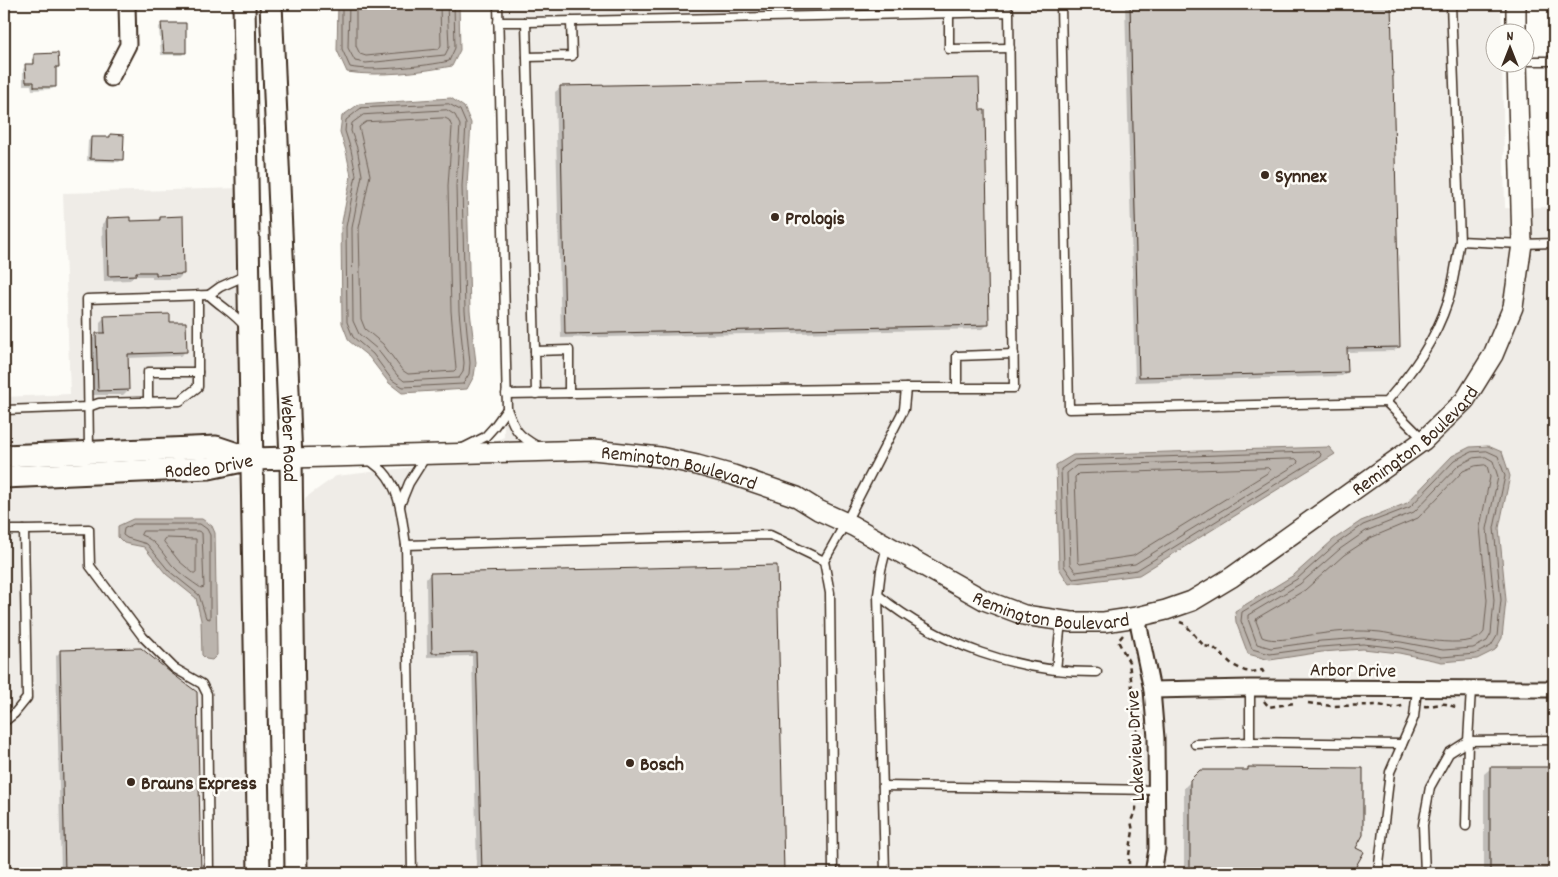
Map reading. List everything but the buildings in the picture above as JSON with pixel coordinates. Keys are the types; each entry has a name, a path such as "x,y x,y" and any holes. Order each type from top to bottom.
{"main road":[{"name":"Weber Road","path":"244,4 259,873"},
{"name":"Weber Road","path":"271,4 291,458 296,873"},
{"name":"Rodeo Drive","path":"4,456 216,447 252,459"},
{"name":"Remington Boulevard","path":"252,459 291,458"},
{"name":"Rodeo Drive","path":"4,477 209,468 252,459"}],"street":[{"path":"111,78 128,45 127,4"},
{"path":"1516,4 1516,22"},
{"name":"Remington Boulevard","path":"291,458 593,450 660,458 697,465 768,486 797,497 818,510 846,522 984,600 1024,615 1061,621 1104,622 1137,617 1192,601 1232,577 1424,440 1465,400 1493,355 1513,307 1522,244 1517,72"},
{"name":"Lakeview Drive","path":"1137,617 1152,690 1158,849 1153,873"},
{"name":"Arbor Drive","path":"1152,690 1250,688 1554,689"}],"lane":[{"path":"498,4 507,409 513,427 523,438 546,451"},
{"path":"1061,4 1069,409 1386,402 1424,440"},
{"path":"1386,402 1411,374 1433,338 1449,300 1460,241 1450,4"},
{"path":"498,22 949,14 1009,8 1010,48 1014,388 506,394"},
{"path":"949,14 949,49 1010,48"},
{"path":"527,58 572,56 571,21"},
{"path":"526,22 536,394"},
{"path":"1536,61 1554,61"},
{"path":"1460,241 1522,244 1554,243"},
{"path":"89,452 88,299 209,295 220,287 240,278 248,269"},
{"path":"4,410 88,406 99,403 180,401 198,387 198,295"},
{"path":"209,295 220,306 241,321 250,334"},
{"path":"535,351 568,350 569,393"},
{"path":"957,388 957,356 1014,354"},
{"path":"148,402 148,372 198,372"},
{"path":"833,873 830,593 824,560 846,522 904,410 906,388"},
{"path":"454,454 485,437 507,409"},
{"path":"400,505 409,482 427,454"},
{"path":"365,456 384,473 394,489 400,505 406,545 412,873"},
{"path":"4,530 89,529 90,566 143,637 174,668 202,684 207,694 209,873"},
{"path":"4,722 14,714 27,698 24,530"},
{"path":"406,545 770,535 824,560"},
{"path":"885,873 878,595 881,570 887,546"},
{"path":"878,595 906,616 982,654 1025,666 1075,672 1097,672"},
{"path":"1056,670 1061,621"},
{"path":"1250,688 1250,742"},
{"path":"1378,873 1390,772 1414,717 1417,690"},
{"path":"1466,826 1471,690"},
{"path":"1425,873 1424,825 1430,787 1449,753 1468,741 1554,740"},
{"path":"1195,744 1250,742 1402,744"},
{"path":"883,786 1157,790"}],"path":[{"path":"1173,622 1179,621 1185,624 1204,646 1214,648 1233,665 1245,671 1262,670 1266,676"},
{"path":"1124,635 1118,641 1129,662 1133,687 1137,741 1132,758 1136,783"},
{"path":"1264,701 1269,707 1297,702"},
{"path":"1303,703 1326,706 1379,705 1394,708 1401,705 1410,706"},
{"path":"1418,706 1431,707 1443,704 1454,708 1458,706"},
{"path":"1129,873 1129,855 1133,831 1131,821 1136,809 1136,792"}],"shaded area":[{"path":"495,4 1501,4 1502,22 1486,22 1486,72 1502,72 1505,208 1554,207 1554,873 298,873 300,565 305,498 336,476 440,464 504,437"},
{"path":"241,188 249,450 4,451 4,397 70,394 63,193"},
{"path":"243,477 251,873 4,873 4,484"}],"water":[{"path":"338,4 459,4 460,50 452,66 400,73 373,74 347,72 337,50"},
{"path":"451,98 464,107 471,123 467,185 470,311 476,363 474,376 467,389 402,393 389,383 369,357 349,341 342,323 341,227 351,176 340,132 342,116 359,104"},
{"path":"1488,446 1502,452 1510,476 1499,528 1506,600 1502,638 1495,650 1477,659 1442,662 1399,653 1363,649 1322,652 1270,660 1248,654 1236,622 1235,611 1294,575 1333,540 1361,521 1407,503 1452,456 1470,447"},
{"path":"1329,447 1335,454 1139,575 1069,584 1059,568 1056,465 1073,455"},
{"path":"133,519 202,519 212,526 215,533 217,655 212,660 206,659 202,655 201,620 196,598 166,574 144,547 124,543 118,537 118,526"}],"place":[{"name":"Synnex","path":"1265,175"},
{"name":"Prologis","path":"775,217"},
{"name":"Bosch","path":"630,763"},
{"name":"Brauns Express","path":"131,782"}]}
